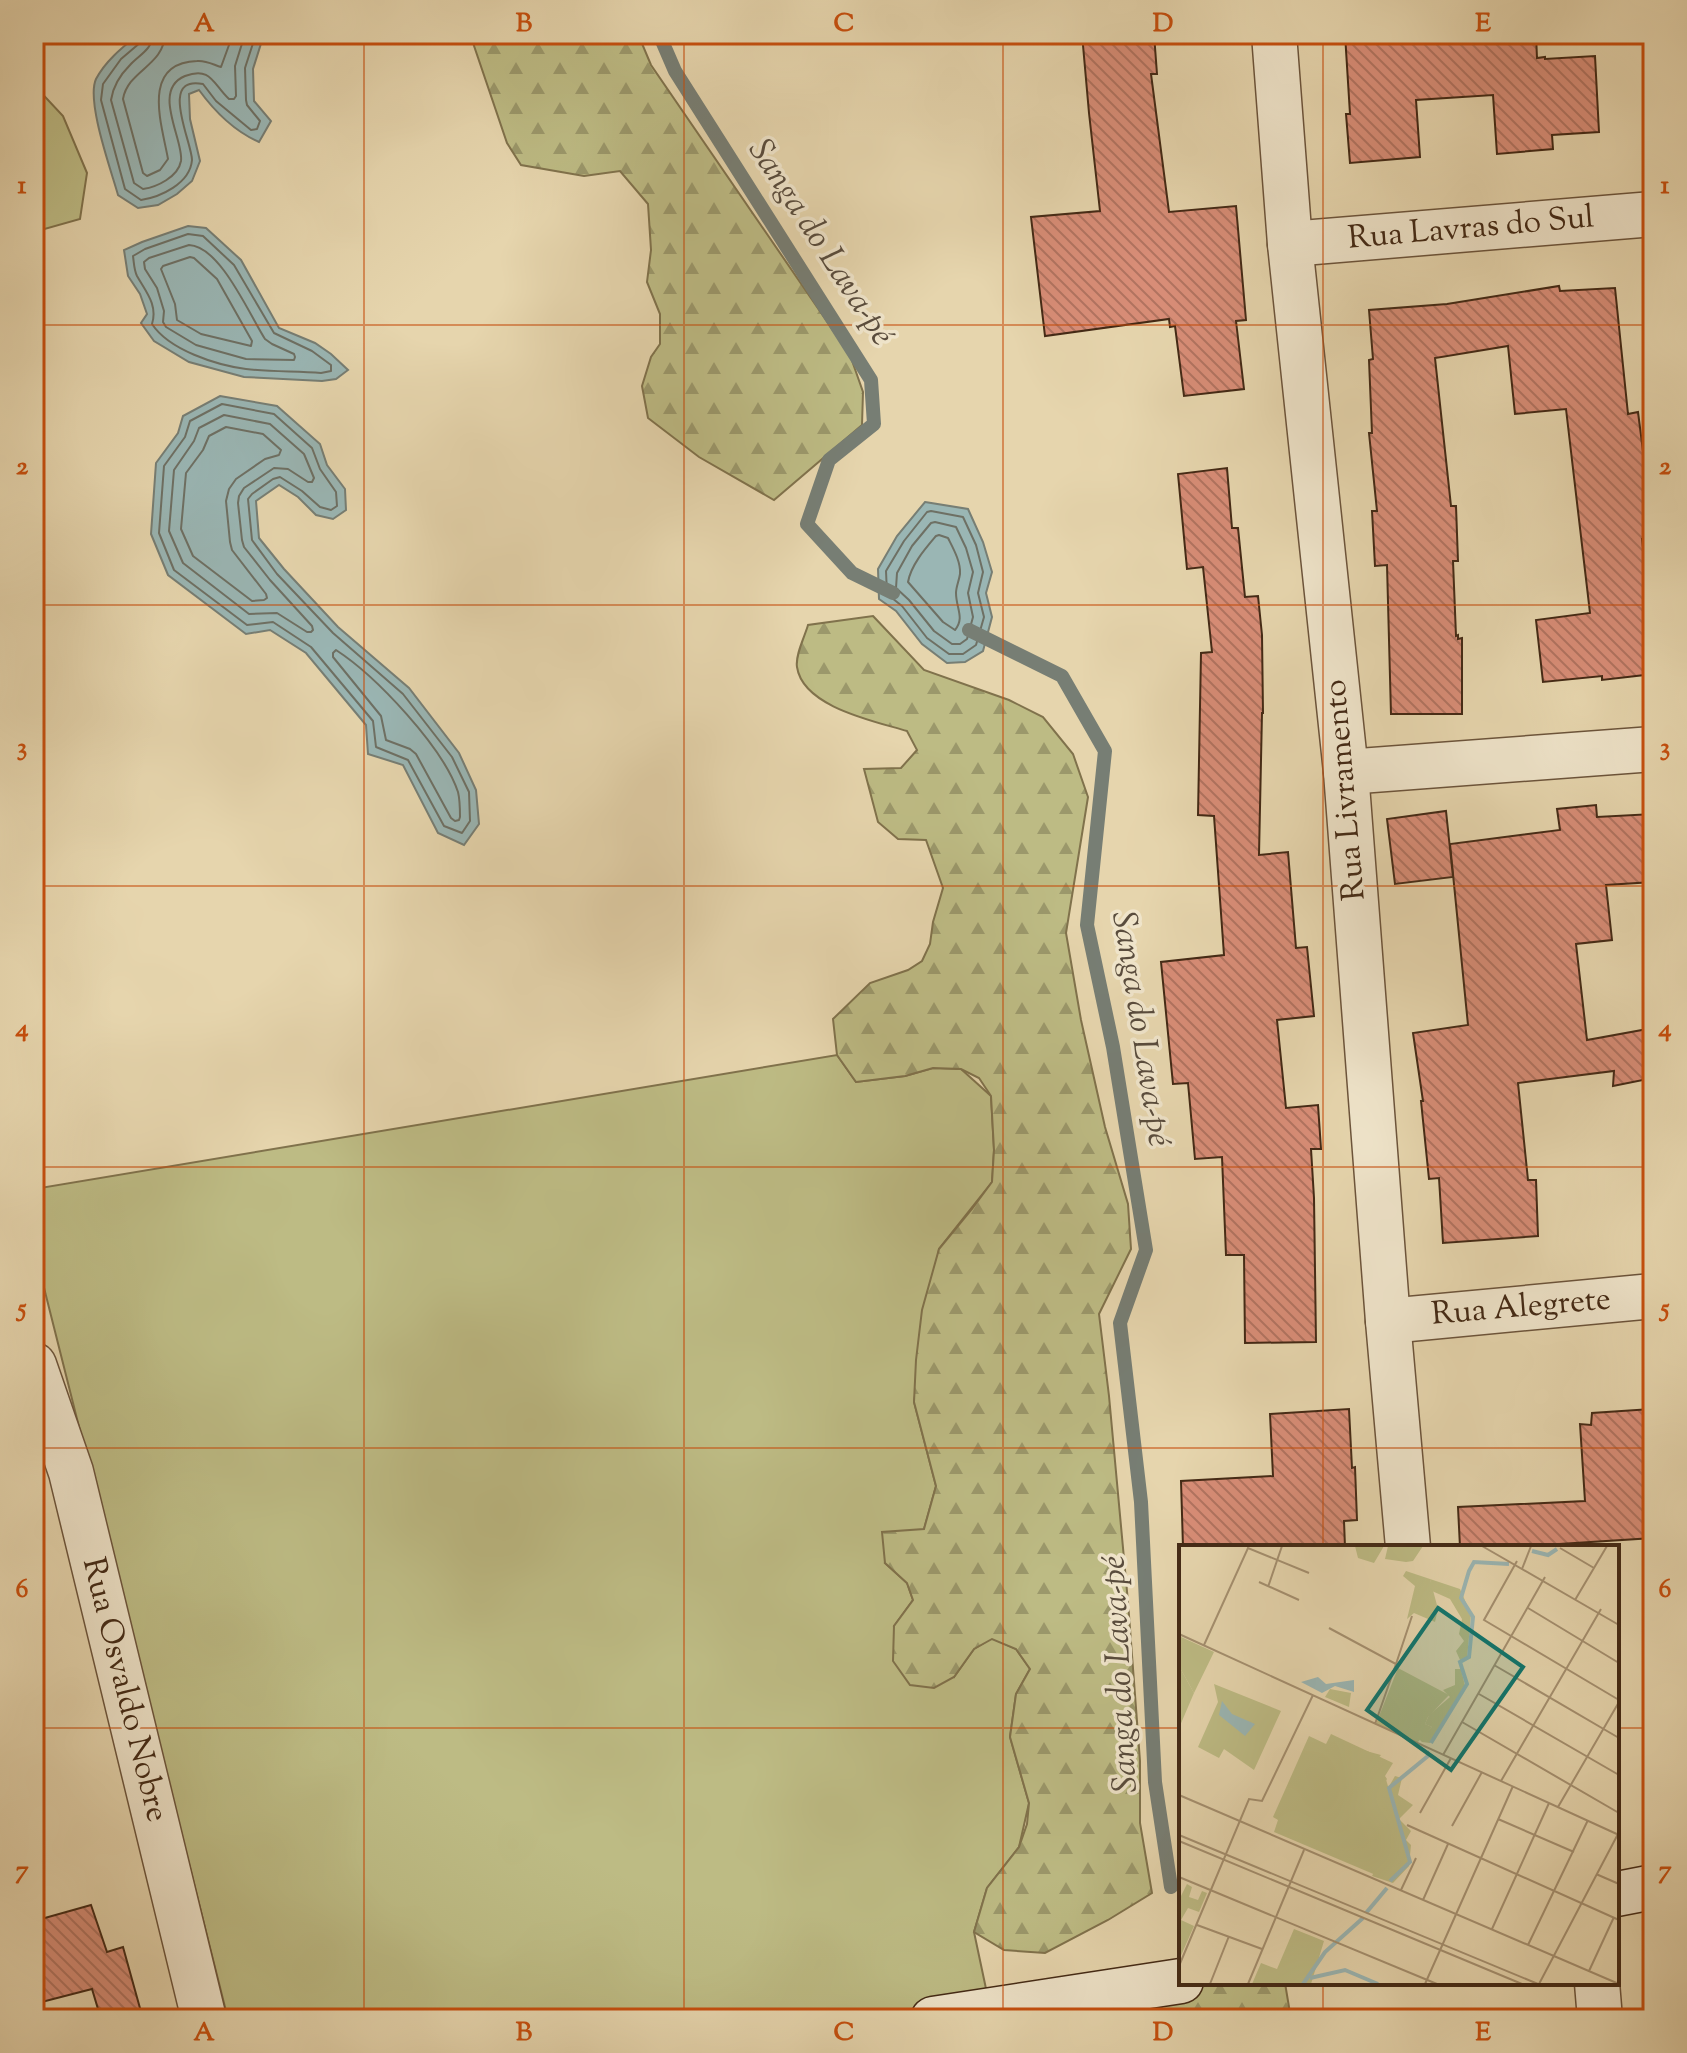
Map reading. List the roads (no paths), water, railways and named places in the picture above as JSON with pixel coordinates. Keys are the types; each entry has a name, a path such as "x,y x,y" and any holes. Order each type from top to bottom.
{"street":[{"name":"Rua Livramento","path":"1274,34 1290,244 1346,772 1408,1545"},
{"name":"Rua Lavras do Sul","path":"1290,244 1653,214"},
{"path":"1346,772 1653,749"},
{"name":"Rua Alegrete","path":"1388,1321 1653,1296"},
{"name":"Rua Osvaldo Nobre","path":"34,1365 71,1472 204,2019"},
{"path":"1619,1894 1653,1887"},
{"path":"933,2019 1179,1981"},
{"path":"1597,1985 1600,2019"}],"water":[{"path":"139,34 264,34 253,69 254,101 271,121 259,142 226,120 199,90 189,94 190,119 200,161 192,181 158,205 138,208 118,195 101,136 94,89 96,79 105,66"},
{"path":"188,226 206,228 241,260 279,328 315,343 348,370 336,379 322,381 244,377 189,362 154,341 141,323 147,314 140,294 128,276 124,250"},
{"path":"220,396 277,406 320,444 327,465 345,489 346,510 333,519 316,515 298,497 279,485 256,501 259,538 338,627 409,688 459,753 476,790 479,824 464,845 438,833 403,765 368,754 366,725 306,653 270,630 246,634 168,575 151,534 156,463 178,433 183,416"},
{"path":"925,502 968,509 992,572 986,593 992,617 983,651 965,662 947,663 922,644 896,611 879,599 878,569 897,536"}],"waterway":[{"name":"Sanga do Lava-pé","path":"659,34 675,71 871,380 874,424 829,460 807,524 852,573 893,593"},
{"name":"Sanga do Lava-pé","path":"969,630 1062,676 1105,751 1087,925 1113,1047 1146,1250 1120,1323 1141,1502 1155,1782 1171,1887"}]}
